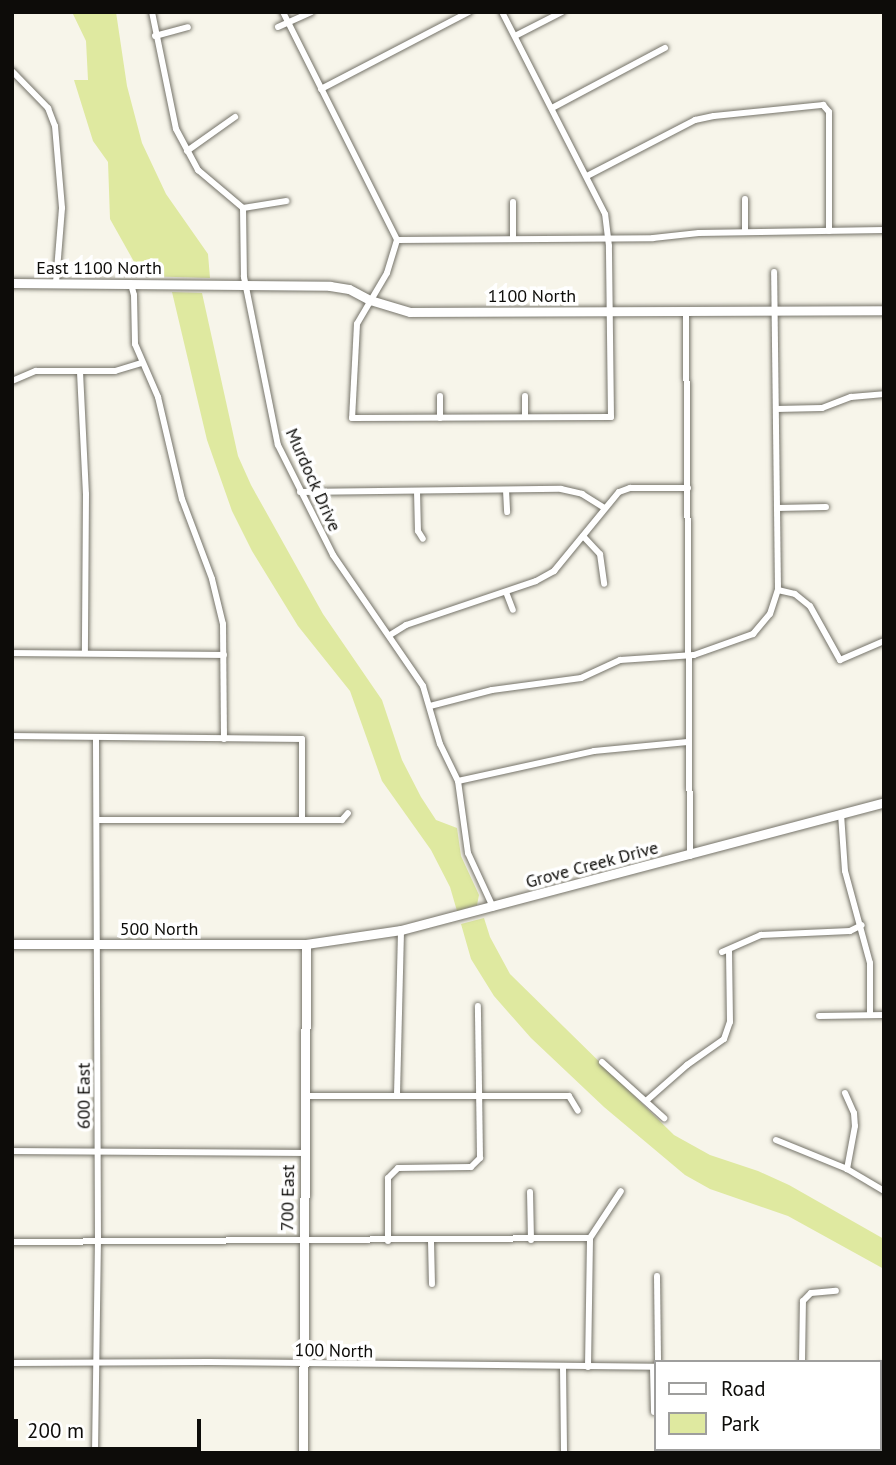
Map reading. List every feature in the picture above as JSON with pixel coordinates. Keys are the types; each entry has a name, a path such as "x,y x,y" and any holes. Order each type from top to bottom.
{"street":[{"path":"152,12 176,129 198,170 243,208 286,201"},
{"path":"283,12 397,240 387,273 357,324 354,339 352,418 611,417 609,239 605,214 502,12"},
{"path":"278,27 311,12"},
{"path":"321,89 469,12"},
{"path":"515,36 562,12"},
{"path":"155,36 188,27"},
{"path":"552,108 665,48"},
{"path":"12,71 48,108 55,126 62,208 56,283"},
{"path":"587,176 695,120 802,106 823,106 829,112 829,231"},
{"path":"187,151 235,117"},
{"path":"745,199 745,232"},
{"path":"513,202 513,239"},
{"name":"Murdock Drive","path":"243,208 246,285 278,445 333,555 416,673 430,706 440,744 458,780 468,853 493,907"},
{"path":"397,240 609,239 745,232 884,230"},
{"path":"430,706 492,690 581,678 620,660 687,657 753,634 771,614 778,590 774,272"},
{"name":"East 1100 North","path":"12,284 186,284"},
{"path":"131,284 134,295 133,334 142,363 158,397 182,499 212,579 223,624 224,739"},
{"name":"1100 North","path":"186,284 330,286 349,289 370,300 410,312 884,310"},
{"path":"686,311 690,856"},
{"path":"12,381 36,371 115,371 142,363"},
{"path":"80,372 82,465 86,494 85,653"},
{"path":"776,409 822,408 850,397 884,394"},
{"path":"440,396 440,418"},
{"path":"525,396 525,417"},
{"path":"390,635 406,625 506,592 554,571 619,492 630,488 688,488"},
{"path":"506,490 506,512"},
{"path":"300,492 570,490 604,508"},
{"path":"417,491 418,531 423,539"},
{"path":"777,508 826,507"},
{"path":"583,536 600,554 604,584"},
{"path":"778,590 795,594 810,606 840,660 884,641"},
{"path":"506,592 513,610"},
{"path":"12,653 224,655"},
{"path":"12,736 96,739 302,739 302,820"},
{"name":"600 East","path":"95,1453 98,1242 96,739"},
{"path":"458,780 594,751 688,742"},
{"name":"Grove Creek Drive","path":"306,944 401,930 884,803"},
{"path":"97,820 342,820 348,813"},
{"path":"841,814 845,871 862,925 870,963 870,1013"},
{"path":"646,1101 687,1065 724,1039 730,1022 726,951 761,935 850,931 862,925"},
{"path":"397,1095 401,930"},
{"name":"500 North","path":"12,944 306,944"},
{"name":"700 East","path":"303,1453 306,944"},
{"path":"388,1241 388,1178 398,1168 471,1167 480,1158 478,1006"},
{"path":"819,1016 870,1013 884,1016"},
{"path":"602,1062 664,1118"},
{"path":"845,1093 854,1113 855,1126 847,1169"},
{"path":"304,1096 569,1096 578,1111"},
{"path":"776,1140 847,1169 884,1191"},
{"path":"12,1152 304,1153"},
{"path":"588,1367 590,1238 621,1191"},
{"path":"530,1192 531,1240"},
{"path":"12,1242 590,1238"},
{"path":"431,1241 432,1284"},
{"path":"656,1360 657,1276"},
{"path":"802,1360 803,1301 811,1293 836,1291"},
{"name":"100 North","path":"12,1363 563,1367 654,1365"},
{"path":"563,1367 564,1453"}],"green space":[{"path":"72,12 116,12 127,86 142,143 166,194 208,254 210,278 142,276 110,219 108,162 93,141 74,80 88,80 86,41"},
{"path":"172,292 202,293 238,456 251,485 323,614 382,700 402,760 421,797 436,820 457,828 461,856 479,895 477,905 457,911 450,887 431,850 382,781 350,691 298,626 252,551 232,511 207,440"},
{"path":"484,918 490,937 510,974 674,1135 710,1155 789,1185 884,1239 884,1269 788,1216 710,1189 685,1175 604,1107 531,1038 494,996 471,959 461,924"}]}
